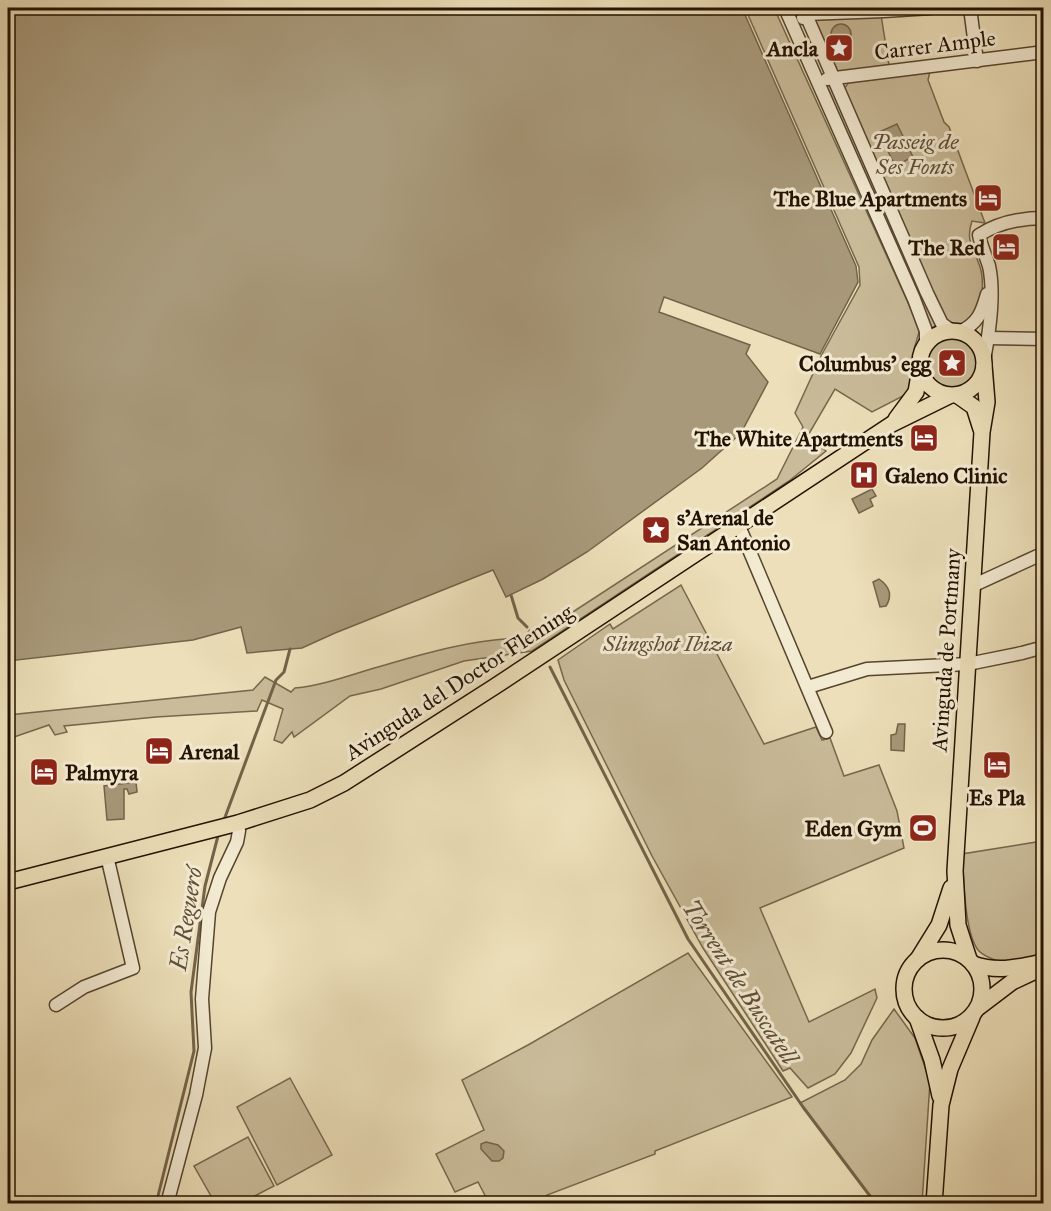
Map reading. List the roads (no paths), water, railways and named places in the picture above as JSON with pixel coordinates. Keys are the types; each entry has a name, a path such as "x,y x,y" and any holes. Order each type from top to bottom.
{"main road":[{"path":"956,332 976,342 984,363 982,376 967,392 953,395 939,393 923,379 920,368 921,355 926,344 941,333 956,332"},
{"name":"Avinguda de Portmany","path":"971,961 958,926 955,871 982,432 987,402 984,363"},
{"name":"Avinguda del Doctor Fleming","path":"892,424 911,402 916,392 920,368"},
{"name":"Avinguda de Portmany","path":"953,395 965,399 976,411 982,432"},
{"name":"Avinguda del Doctor Fleming","path":"8,882 226,826 310,800 368,770 892,424 953,395"},
{"name":"Avinguda de Portmany","path":"918,959 931,939 946,907 955,871"},
{"path":"941,1105 932,1060 917,1018 909,1007 904,988 907,975 918,959 930,952 944,950 957,952 987,968 1009,969 1044,961"},
{"path":"934,1203 941,1105 950,1069 975,1011 982,984 981,977 971,961"},
{"path":"917,1018 930,1026 945,1028 960,1025 1012,982 1044,968"}],"street":[{"path":"785,8 914,299 926,331 926,344"},
{"path":"805,11 931,8"},
{"path":"970,8 977,61"},
{"path":"794,28 805,11"},
{"path":"805,11 832,78 942,324 956,332 970,327 979,318 990,284"},
{"name":"Carrer Ample","path":"817,80 1044,52"},
{"path":"984,363 991,314 990,284 989,267 979,235 1017,220 1044,218"},
{"path":"988,338 1044,339"},
{"path":"739,526 826,732"},
{"path":"972,586 1044,553"},
{"path":"808,687 867,669 968,664 1044,647"},
{"path":"167,1203 205,1047 202,999 209,912 220,878 240,831 226,826"},
{"path":"56,1005 84,987 133,968 107,856"}],"waterway":[{"name":"Torrent de Buscatell","path":"511,595 518,618 527,627"},
{"name":"Es Regueró","path":"224,820 276,680 284,672 290,649"},
{"name":"Torrent de Buscatell","path":"550,667 688,939 803,1107 876,1204"},
{"name":"Es Regueró","path":"156,1204 194,1051 191,992 205,886 219,832"}],"place":[{"name":"Ancla","path":"839,48"},
{"name":"The Blue Apartments","path":"988,198"},
{"name":"The Red","path":"1006,247"},
{"name":"Columbus' egg","path":"952,363"},
{"name":"The White Apartments","path":"924,438"},
{"name":"Galeno Clinic","path":"864,475"},
{"name":"s'Arenal de San Antonio","path":"656,530"},
{"name":"Arenal","path":"159,751"},
{"name":"Es Pla","path":"997,765"},
{"name":"Palmyra","path":"44,772"},
{"name":"Eden Gym","path":"923,828"}],"park label":[{"name":"Passeig de Ses Fonts","path":"915,154"},
{"name":"Slingshot Ibiza","path":"668,643"}]}
